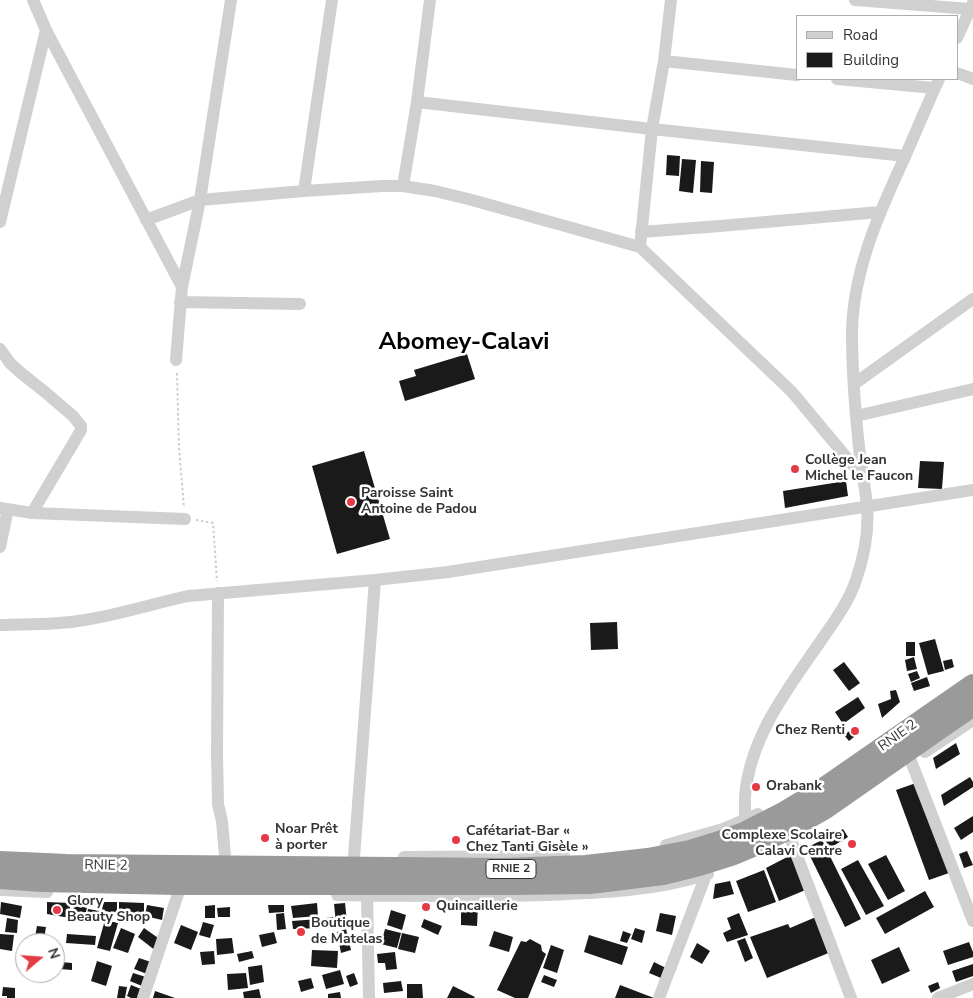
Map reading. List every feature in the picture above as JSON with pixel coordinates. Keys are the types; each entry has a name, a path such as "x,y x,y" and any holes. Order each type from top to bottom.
{"highway":[{"name":"RNIE 2","path":"0,862 67,865 504,869 586,866 648,859 690,851 719,842 744,833 779,816 820,791 973,685"},
{"name":"RNIE 2","path":"0,878 41,881 187,884 510,884 590,883 663,874 699,865 731,854 762,842 794,826 824,809 973,705"}],"street":[{"path":"33,0 46,30 182,287"},
{"path":"176,360 182,287 200,200 231,0"},
{"path":"304,191 332,0"},
{"path":"403,186 417,102 430,0"},
{"path":"640,246 652,129 664,61 671,0"},
{"path":"855,0 972,6 958,36"},
{"path":"0,222 46,30"},
{"path":"664,61 796,75"},
{"path":"958,73 973,79"},
{"path":"745,820 750,769 761,737 780,700 841,611 850,595 862,559 867,507 862,476 854,384 852,331 855,296 865,257 880,212 936,84 857,80"},
{"path":"417,102 905,156"},
{"path":"146,220 200,200 304,191 403,186 472,200 640,246 792,392 862,476"},
{"path":"641,232 880,212"},
{"path":"854,384 973,298"},
{"path":"180,302 300,304"},
{"path":"0,349 20,373 73,416 81,426 81,430 32,513"},
{"path":"856,416 973,389"},
{"path":"0,625 76,622 188,596 448,572 973,490"},
{"path":"0,548 4,509 32,513 186,519"},
{"path":"354,857 375,580"},
{"path":"218,593 218,804 222,821 225,856"},
{"path":"0,851 96,855 354,857 582,856 632,852 691,839 723,829 791,797 973,673"},
{"path":"0,890 81,893 510,896 607,893 665,885 706,875 747,860 817,826 973,720"},
{"path":"911,761 973,921"},
{"path":"790,840 851,998"},
{"path":"659,998 706,875"},
{"path":"143,998 178,894"},
{"path":"367,895 369,998"},
{"path":"938,998 973,984"}],"path":[{"path":"176,360 179,448 186,519 213,523 218,593"}],"building":[{"path":"667,155 680,156 679,176 666,175"},
{"path":"682,159 696,160 693,193 679,191"},
{"path":"701,161 714,162 712,193 700,192"},
{"path":"467,354 475,379 405,401 399,381 416,376 414,370"},
{"name":"Paroisse Saint Antoine de Padou","path":"364,451 390,539 337,554 312,466"},
{"path":"920,461 944,462 942,489 918,488"},
{"path":"846,481 848,496 785,508 783,491"},
{"path":"617,622 618,649 591,650 590,623"},
{"path":"935,639 944,671 928,675 919,643"},
{"path":"906,642 915,642 915,656 906,656"},
{"path":"914,657 917,669 907,671 905,660"},
{"path":"952,659 954,667 945,670 943,661"},
{"path":"844,662 860,683 849,691 833,670"},
{"path":"917,671 920,678 911,682 908,674"},
{"path":"927,677 930,686 914,691 911,683"},
{"path":"896,690 900,702 882,718 878,704 891,699 890,691"},
{"path":"858,697 865,708 843,724 835,712"},
{"path":"855,727 859,733 849,741 844,735"},
{"path":"956,743 960,754 936,769 933,758"},
{"path":"970,777 973,787 944,806 941,795"},
{"path":"916,783 949,873 929,880 896,790"},
{"path":"973,816 973,832 961,840 954,828"},
{"path":"843,829 848,837 830,848 825,840"},
{"path":"822,840 861,919 845,927 806,848"},
{"path":"967,851 973,865 964,868 959,854"},
{"path":"793,854 808,889 779,901 766,868"},
{"path":"886,855 905,891 888,900 868,864"},
{"path":"858,860 884,906 866,915 841,869"},
{"path":"764,870 776,902 748,912 736,881"},
{"path":"730,881 734,894 713,899 715,884"},
{"path":"925,891 934,907 885,934 876,918"},
{"path":"1,902 22,906 20,918 0,914"},
{"path":"47,902 70,903 70,918 47,914"},
{"path":"103,902 117,902 117,913 102,911"},
{"path":"119,902 144,903 144,916 119,915"},
{"path":"74,903 87,908 84,919 73,917"},
{"path":"317,903 318,916 293,918 291,906"},
{"path":"345,903 347,922 336,923 334,904"},
{"path":"147,905 164,908 162,920 145,916"},
{"path":"215,905 215,918 205,918 205,906"},
{"path":"268,905 284,905 284,912 269,913"},
{"path":"461,905 478,906 477,926 461,925"},
{"path":"230,907 230,917 218,917 217,908"},
{"path":"88,909 100,911 99,922 86,919"},
{"path":"391,910 406,915 402,930 387,925"},
{"path":"284,913 286,929 277,930 276,914"},
{"path":"660,913 676,916 672,935 656,931"},
{"path":"739,913 748,935 727,942 723,933 731,929 727,918"},
{"path":"333,917 334,924 322,927 320,919"},
{"path":"816,917 831,952 767,978 750,937 788,924 790,928"},
{"path":"7,918 18,920 17,933 5,932"},
{"path":"319,919 319,928 293,929 292,921"},
{"path":"424,919 442,926 438,935 421,927"},
{"path":"105,920 118,923 110,951 97,948"},
{"path":"203,922 214,925 210,938 199,935"},
{"path":"181,925 198,932 191,950 174,943"},
{"path":"37,926 46,927 45,933 36,933"},
{"path":"121,928 135,934 128,953 113,948"},
{"path":"144,928 161,940 156,951 138,937"},
{"path":"635,928 645,931 642,943 631,939"},
{"path":"346,929 351,950 341,953 337,932"},
{"path":"385,929 401,933 397,948 381,944"},
{"path":"494,931 513,937 509,952 489,946"},
{"path":"623,931 631,934 627,943 620,941"},
{"path":"274,932 277,943 262,947 259,935"},
{"path":"402,933 419,937 415,953 398,949"},
{"path":"0,934 14,935 12,951 0,949"},
{"path":"67,934 96,936 95,945 66,943"},
{"path":"589,935 628,947 622,965 584,952"},
{"path":"232,938 234,953 217,955 216,939"},
{"path":"745,938 753,958 745,962 737,941"},
{"path":"530,939 541,945 542,951 546,954 528,998 515,998 497,990 521,941 526,942"},
{"path":"969,942 973,957 948,965 943,951"},
{"path":"697,943 710,951 702,964 690,957"},
{"path":"551,945 564,950 557,973 543,968"},
{"path":"899,947 910,971 882,984 871,960"},
{"path":"312,950 338,951 337,968 311,966"},
{"path":"214,951 215,964 202,965 200,952"},
{"path":"252,951 254,958 239,962 237,954"},
{"path":"395,952 397,969 386,970 385,963 378,963 377,954"},
{"path":"139,958 151,962 147,974 134,969"},
{"path":"97,961 112,966 106,986 91,981"},
{"path":"65,962 72,963 72,970 65,969"},
{"path":"654,962 666,968 661,978 649,973"},
{"path":"973,964 973,976 956,982 952,971"},
{"path":"262,965 264,982 250,985 248,967"},
{"path":"340,970 344,984 326,989 322,975"},
{"path":"133,973 146,977 142,986 130,981"},
{"path":"246,973 248,988 228,990 227,974"},
{"path":"354,973 358,984 350,987 346,976"},
{"path":"544,975 557,980 554,987 541,982"},
{"path":"311,978 314,988 301,992 298,981"},
{"path":"401,981 403,991 384,993 383,983"},
{"path":"938,982 940,988 931,993 928,986"},
{"path":"407,984 422,984 423,998 407,998"},
{"path":"131,985 141,989 138,998 127,996"},
{"path":"620,985 654,998 615,998"},
{"path":"119,986 127,987 125,998 117,998"},
{"path":"453,986 475,997 447,998"},
{"path":"3,987 15,988 15,998 2,996"},
{"path":"259,989 261,998 244,998 243,992"},
{"path":"155,991 175,998 153,998"},
{"path":"340,992 341,998 328,998 328,994"}],"place":[{"name":"Collège Jean Michel le Faucon","path":"795,469"},
{"name":"Paroisse Saint Antoine de Padou","path":"351,502"},
{"name":"Chez Renti","path":"855,731"},
{"name":"Orabank","path":"756,787"},
{"name":"Noar Prêt à porter","path":"265,838"},
{"name":"Cafétariat-Bar « Chez Tanti Gisèle »","path":"456,840"},
{"name":"Complexe Scolaire Calavi Centre","path":"852,844"},
{"name":"Quincaillerie","path":"426,907"},
{"name":"Glory Beauty Shop","path":"57,910"},
{"name":"Boutique de Matelas","path":"301,932"}],"district":[{"name":"Abomey-Calavi","path":"464,343"}]}
